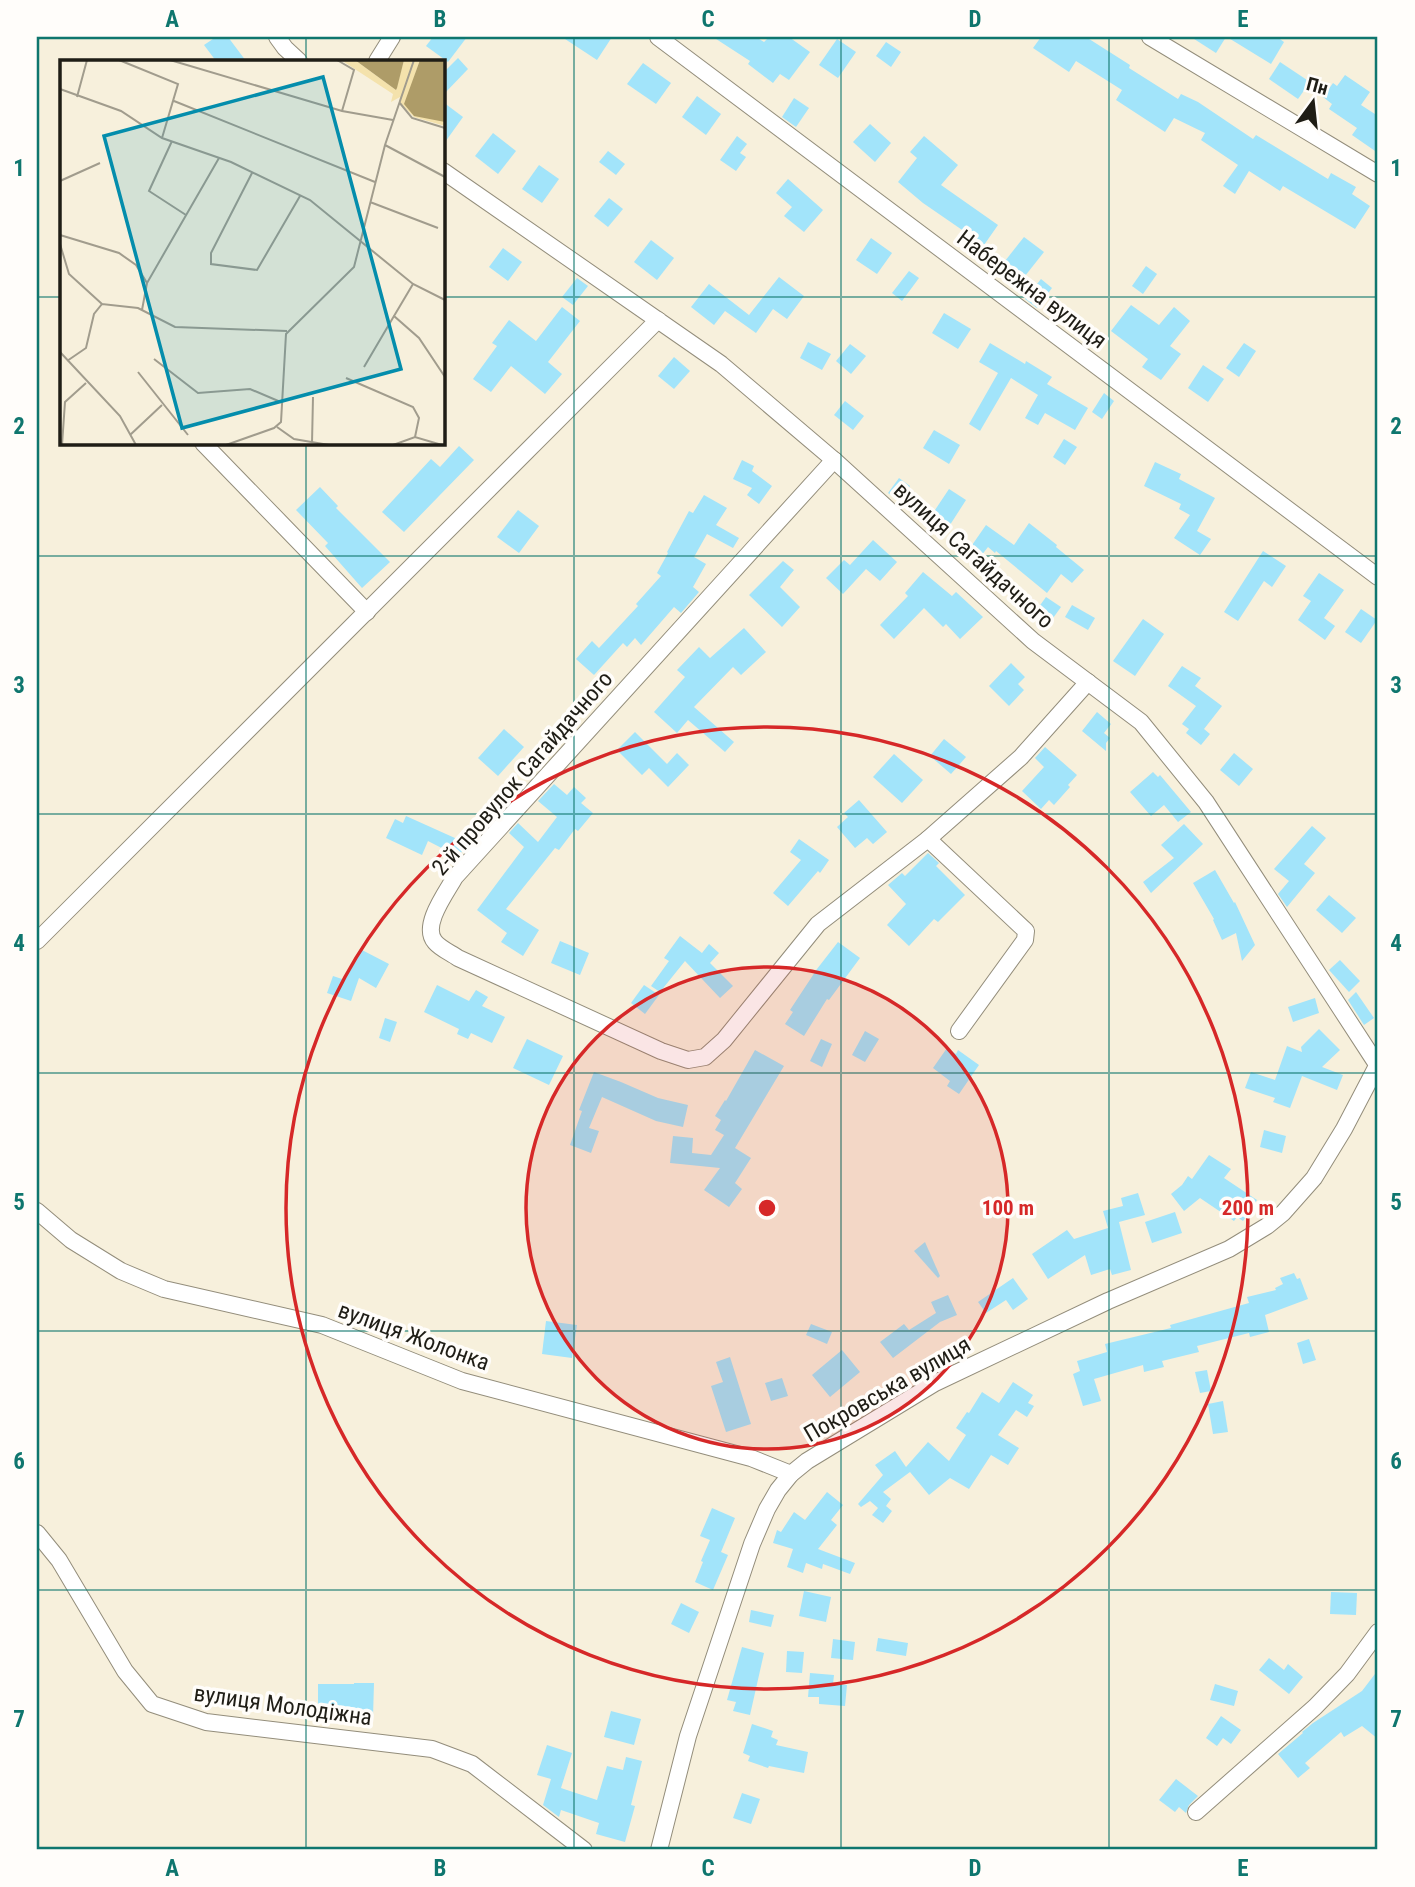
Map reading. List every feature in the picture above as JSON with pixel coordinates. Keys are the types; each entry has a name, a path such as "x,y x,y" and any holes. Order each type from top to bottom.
{"street":[{"path":"276,37 298,60"},
{"path":"378,60 392,37"},
{"name":"Набережна вулиця","path":"658,37 1378,577"},
{"path":"1150,37 1378,174"},
{"name":"вулиця Сагайдачного","path":"444,172 721,364 834,460 1033,641 1141,722 1206,802 1378,1065"},
{"path":"37,941 658,320"},
{"path":"204,444 367,612"},
{"name":"2-й провулок Сагайдачного","path":"834,460 455,877 430,925 430,935 436,944 458,958 661,1051 688,1060 705,1057 724,1040 818,924 928,839 1021,757 1088,682"},
{"path":"928,839 1026,931 1025,940 959,1031"},
{"name":"Покровська вулиця","path":"659,1850 688,1736 752,1544 767,1509 791,1474 807,1461 935,1383 1108,1301 1229,1249 1267,1226 1283,1213 1314,1178 1378,1065"},
{"name":"вулиця Жолонка","path":"37,1211 71,1240 121,1271 164,1289 322,1325 462,1381 751,1458 791,1474"},
{"name":"вулиця Молодіжна","path":"37,1532 60,1560 125,1671 152,1704 206,1721 432,1749 472,1764 584,1850"},
{"path":"1196,1812 1315,1707 1347,1674 1378,1632"}],"building":[{"path":"216,37 228,37 245,60 215,60 204,45"},
{"path":"433,37 467,37 448,62 426,46"},
{"path":"562,37 612,37 597,60"},
{"path":"713,37 756,37 764,42 769,37 789,37 810,52 789,80 780,74 773,83 748,64 750,61"},
{"path":"1041,37 1086,37 1178,99 1181,94 1198,102 1253,139 1256,135 1328,179 1331,173 1356,187 1352,194 1370,206 1355,229 1283,186 1280,191 1249,171 1235,194 1223,186 1238,165 1201,140 1205,133 1174,118 1165,132 1116,100 1122,90 1076,61 1069,72 1033,48"},
{"path":"1191,37 1226,37 1216,53"},
{"path":"1227,37 1277,37 1284,42 1271,64"},
{"path":"837,39 856,52 838,78 819,65"},
{"path":"886,42 901,52 891,67 876,56"},
{"path":"458,58 468,69 444,94 444,72"},
{"path":"1280,62 1310,82 1298,99 1269,79"},
{"path":"643,63 671,83 656,104 627,84"},
{"path":"1345,75 1370,92 1361,105 1378,116 1378,153 1352,135 1357,128 1329,109 1332,104 1323,97 1333,83 1337,86"},
{"path":"697,96 721,114 706,135 682,117"},
{"path":"794,98 809,108 796,127 782,117"},
{"path":"444,103 463,117 444,144"},
{"path":"870,124 891,143 875,162 853,142"},
{"path":"493,133 516,151 498,174 475,156"},
{"path":"737,136 747,144 740,153 746,157 736,171 720,160"},
{"path":"924,136 958,165 941,185 998,225 984,245 923,203 898,182 917,158 910,152"},
{"path":"608,151 625,164 616,175 599,162"},
{"path":"539,165 559,179 542,203 522,189"},
{"path":"788,179 823,210 804,232 784,216 792,207 776,193"},
{"path":"609,198 623,209 608,227 594,216"},
{"path":"1024,237 1044,252 1025,276 1005,261"},
{"path":"871,238 892,253 877,274 856,260"},
{"path":"651,240 674,258 657,280 634,262"},
{"path":"503,248 522,262 508,281 489,267"},
{"path":"1146,266 1157,274 1143,294 1132,286"},
{"path":"909,271 919,278 902,301 892,293"},
{"path":"779,277 804,296 787,319 773,309 756,333 725,311 714,325 691,307 709,284 749,315"},
{"path":"577,278 588,286 573,305 562,297"},
{"path":"1041,279 1052,288 1037,308 1025,299"},
{"path":"1131,305 1159,325 1174,307 1190,321 1170,346 1181,354 1161,380 1142,367 1148,359 1111,331"},
{"path":"562,307 580,321 548,362 562,374 545,394 511,366 491,392 473,379 497,346 492,343 509,320 536,341"},
{"path":"944,313 971,329 958,349 932,333"},
{"path":"808,342 831,354 822,370 800,358"},
{"path":"990,343 1052,377 1047,384 1088,408 1075,430 1045,413 1038,425 1025,418 1038,395 1011,378 980,431 969,424 998,373 979,362"},
{"path":"1244,343 1256,351 1239,377 1226,368"},
{"path":"850,344 866,356 851,374 836,361"},
{"path":"674,357 690,371 674,389 658,376"},
{"path":"1203,365 1224,379 1208,402 1188,388"},
{"path":"1104,393 1114,401 1102,419 1092,412"},
{"path":"845,401 864,416 853,430 834,415"},
{"path":"934,430 960,445 949,464 923,448"},
{"path":"1064,439 1077,447 1065,465 1053,457"},
{"path":"459,446 474,460 404,532 382,512 431,459 440,467"},
{"path":"742,460 754,466 752,471 772,486 759,504 747,495 752,488 733,479"},
{"path":"1155,462 1181,474 1179,479 1215,498 1197,531 1211,539 1200,555 1174,538 1190,515 1179,509 1181,504 1144,486"},
{"path":"899,478 910,486 899,501 888,493"},
{"path":"320,487 338,506 336,508 390,562 362,588 325,546 328,543 296,510"},
{"path":"949,489 966,500 948,528 931,516"},
{"path":"704,495 727,508 716,525 739,538 733,548 707,534 694,557 706,564 693,587 699,592 681,613 674,607 641,645 635,638 627,647 623,643 594,675 576,659 592,641 599,648 638,606 636,604 661,576 657,573 689,511 693,513"},
{"path":"518,510 539,526 519,553 497,537"},
{"path":"1029,523 1084,570 1072,583 1061,574 1047,593 996,551 995,553 988,547 981,556 970,548 986,525 1014,545"},
{"path":"873,540 897,562 880,581 866,569 843,594 826,578 844,560 850,565"},
{"path":"1263,551 1286,566 1272,587 1264,581 1238,621 1224,612"},
{"path":"783,561 794,570 780,587 800,607 782,627 749,595"},
{"path":"923,572 952,596 956,592 983,617 960,639 946,624 943,627 924,608 894,639 880,625 908,596 905,593"},
{"path":"1319,573 1344,590 1324,618 1335,626 1325,640 1298,620 1311,601 1303,596"},
{"path":"1046,597 1061,607 1048,625 1033,615"},
{"path":"1072,605 1095,618 1088,630 1065,617"},
{"path":"1361,609 1377,620 1361,643 1345,632"},
{"path":"1143,619 1164,634 1135,676 1113,661"},
{"path":"744,628 766,652 741,675 733,667 694,707 734,742 725,752 688,720 677,733 654,712 685,677 677,670 699,647 710,658"},
{"path":"1011,663 1025,677 1018,684 1024,690 1009,706 989,686"},
{"path":"1182,666 1201,678 1195,686 1222,706 1204,729 1210,734 1201,745 1186,733 1189,729 1182,724 1196,706 1168,686"},
{"path":"1097,712 1111,724 1104,733 1110,738 1106,743 1106,751 1082,731"},
{"path":"504,729 524,747 498,776 478,758"},
{"path":"635,732 667,764 677,753 689,765 668,787 649,768 642,775 617,750"},
{"path":"944,739 966,757 951,774 930,756"},
{"path":"1045,747 1077,775 1054,805 1049,800 1041,809 1022,791 1044,767 1035,758"},
{"path":"1234,753 1253,769 1239,786 1220,770"},
{"path":"894,754 923,780 902,803 873,777"},
{"path":"1153,772 1158,777 1160,775 1191,812 1178,822 1164,805 1151,816 1130,792"},
{"path":"554,784 567,795 574,787 586,798 581,803 593,813 578,831 575,829 559,850 555,848 506,909 539,930 523,956 501,942 507,933 477,910 524,847 509,833 518,823 538,842 557,817 538,801"},
{"path":"859,800 887,832 873,844 867,838 855,848 837,827 848,817 844,813"},
{"path":"406,816 466,843 459,857 428,841 422,855 386,838 395,819 403,823"},
{"path":"1184,824 1203,844 1151,893 1143,882 1174,858 1161,845"},
{"path":"1312,826 1326,838 1304,864 1315,873 1287,907 1278,894 1289,881 1274,869"},
{"path":"799,839 829,860 788,906 773,893 801,860 790,852"},
{"path":"928,853 939,863 936,866 965,895 938,922 934,919 909,946 887,925 906,904 888,885 902,873 905,876"},
{"path":"1215,870 1235,902 1255,945 1242,961 1236,933 1222,940 1214,919 1193,883"},
{"path":"1329,895 1356,918 1342,933 1316,910"},
{"path":"680,936 702,953 709,944 719,953 710,963 733,986 720,998 685,961 660,992 651,986 669,961 664,958"},
{"path":"560,941 589,953 580,975 551,963"},
{"path":"838,942 860,958 829,1000 827,999 804,1036 785,1024 793,1012 790,1010"},
{"path":"362,950 389,964 376,988 359,978 351,1001 327,993 333,976 345,980"},
{"path":"1340,960 1360,981 1349,992 1329,970"},
{"path":"437,985 469,1001 476,990 488,997 482,1006 505,1017 492,1043 471,1033 468,1039 457,1034 459,1029 424,1012"},
{"path":"644,985 659,995 645,1014 631,1003"},
{"path":"1356,992 1374,1018 1364,1025 1348,1000"},
{"path":"1315,998 1319,1013 1293,1022 1288,1007"},
{"path":"385,1018 397,1022 390,1042 379,1038"},
{"path":"1319,1029 1340,1050 1322,1067 1343,1075 1337,1090 1302,1076 1290,1108 1273,1102 1275,1098 1245,1088 1251,1072 1275,1080 1287,1046 1302,1052 1301,1047"},
{"path":"865,1031 879,1039 865,1062 852,1055"},
{"path":"527,1039 563,1056 549,1085 513,1068"},
{"path":"821,1039 832,1044 822,1067 810,1061"},
{"path":"947,1048 956,1054 958,1050 979,1065 959,1094 947,1086 950,1081 933,1068"},
{"path":"755,1050 784,1066 735,1148 751,1158 735,1183 742,1189 729,1207 704,1190 720,1168 670,1163 673,1136 693,1138 692,1153 711,1155 724,1135 715,1130 721,1120 715,1116"},
{"path":"594,1072 658,1098 688,1105 683,1127 656,1121 602,1097 589,1128 599,1131 591,1153 570,1145 582,1111 579,1110"},
{"path":"1264,1130 1286,1136 1282,1153 1260,1147"},
{"path":"1209,1155 1231,1169 1224,1178 1257,1200 1243,1221 1237,1217 1234,1221 1200,1198 1184,1211 1171,1194 1188,1176 1192,1179"},
{"path":"1138,1193 1145,1215 1119,1222 1131,1270 1112,1275 1110,1269 1091,1275 1085,1255 1048,1279 1032,1254 1067,1230 1074,1239 1108,1228 1103,1211 1123,1206 1121,1198"},
{"path":"1175,1212 1182,1233 1152,1243 1145,1222"},
{"path":"925,1242 940,1276 938,1278 914,1251"},
{"path":"1294,1273 1297,1279 1300,1278 1308,1299 1265,1315 1269,1332 1250,1337 1249,1333 1197,1346 1199,1352 1162,1361 1164,1367 1144,1372 1143,1365 1094,1379 1101,1401 1083,1406 1073,1374 1080,1371 1077,1361 1107,1352 1105,1344 1171,1328 1170,1325 1249,1303 1247,1297 1276,1290 1275,1288 1283,1284 1280,1278"},
{"path":"1013,1278 1028,1299 1013,1310 1006,1300 986,1313 978,1302"},
{"path":"948,1295 957,1315 940,1322 893,1358 880,1342 904,1324 909,1330 936,1313 931,1302"},
{"path":"546,1321 577,1325 572,1358 542,1354"},
{"path":"811,1324 832,1332 827,1344 806,1335"},
{"path":"1309,1339 1316,1360 1303,1364 1297,1343"},
{"path":"842,1350 860,1372 830,1397 812,1375"},
{"path":"730,1357 751,1424 726,1432 711,1386 723,1382 716,1362"},
{"path":"1207,1370 1211,1391 1200,1393 1195,1372"},
{"path":"782,1378 788,1396 771,1401 765,1383"},
{"path":"1013,1382 1033,1395 1028,1403 1034,1406 1027,1417 1016,1410 998,1435 1019,1448 1008,1465 991,1455 969,1489 950,1478 929,1495 910,1472 883,1492 891,1499 886,1506 892,1511 883,1523 872,1515 878,1508 870,1501 861,1507 858,1504 883,1475 875,1465 895,1451 906,1467 928,1442 949,1461 966,1435 956,1428 982,1392 999,1403"},
{"path":"1223,1401 1228,1432 1213,1434 1208,1404"},
{"path":"827,1492 843,1505 831,1520 837,1525 818,1549 855,1563 850,1574 823,1564 822,1569 806,1563 803,1573 787,1567 793,1549 773,1543 777,1530 781,1532 794,1512 805,1520"},
{"path":"712,1508 735,1518 721,1552 728,1555 713,1590 695,1582 710,1540 700,1536"},
{"path":"804,1591 831,1597 826,1622 799,1616"},
{"path":"1331,1592 1357,1593 1356,1615 1330,1614"},
{"path":"681,1603 699,1612 689,1633 671,1624"},
{"path":"751,1610 774,1615 771,1627 749,1622"},
{"path":"878,1638 908,1643 906,1656 876,1651"},
{"path":"833,1639 855,1642 853,1660 831,1658"},
{"path":"742,1647 764,1653 750,1715 733,1711 736,1702 727,1700"},
{"path":"787,1651 804,1652 802,1673 786,1672"},
{"path":"1269,1658 1284,1670 1288,1664 1303,1677 1289,1694 1259,1670"},
{"path":"1378,1670 1378,1739 1362,1726 1344,1737 1341,1732 1305,1763 1310,1768 1298,1778 1278,1754 1313,1723 1362,1691"},
{"path":"810,1673 834,1675 833,1684 847,1685 845,1706 819,1704 819,1697 808,1697"},
{"path":"374,1683 373,1717 318,1713 318,1684"},
{"path":"1215,1684 1238,1691 1234,1706 1210,1700"},
{"path":"611,1711 641,1719 634,1745 604,1737"},
{"path":"1221,1716 1241,1730 1231,1744 1223,1738 1217,1746 1206,1738"},
{"path":"752,1724 773,1731 771,1737 778,1740 776,1745 808,1752 804,1773 769,1766 768,1768 748,1761 750,1756 743,1753"},
{"path":"547,1745 572,1753 561,1788 597,1800 607,1766 623,1770 626,1757 642,1761 631,1805 635,1806 625,1842 596,1834 599,1823 561,1810 559,1817 543,1805 551,1779 537,1775"},
{"path":"1176,1779 1198,1796 1189,1805 1186,1813 1179,1807 1175,1812 1159,1800"},
{"path":"742,1793 760,1799 751,1824 733,1818"}]}
